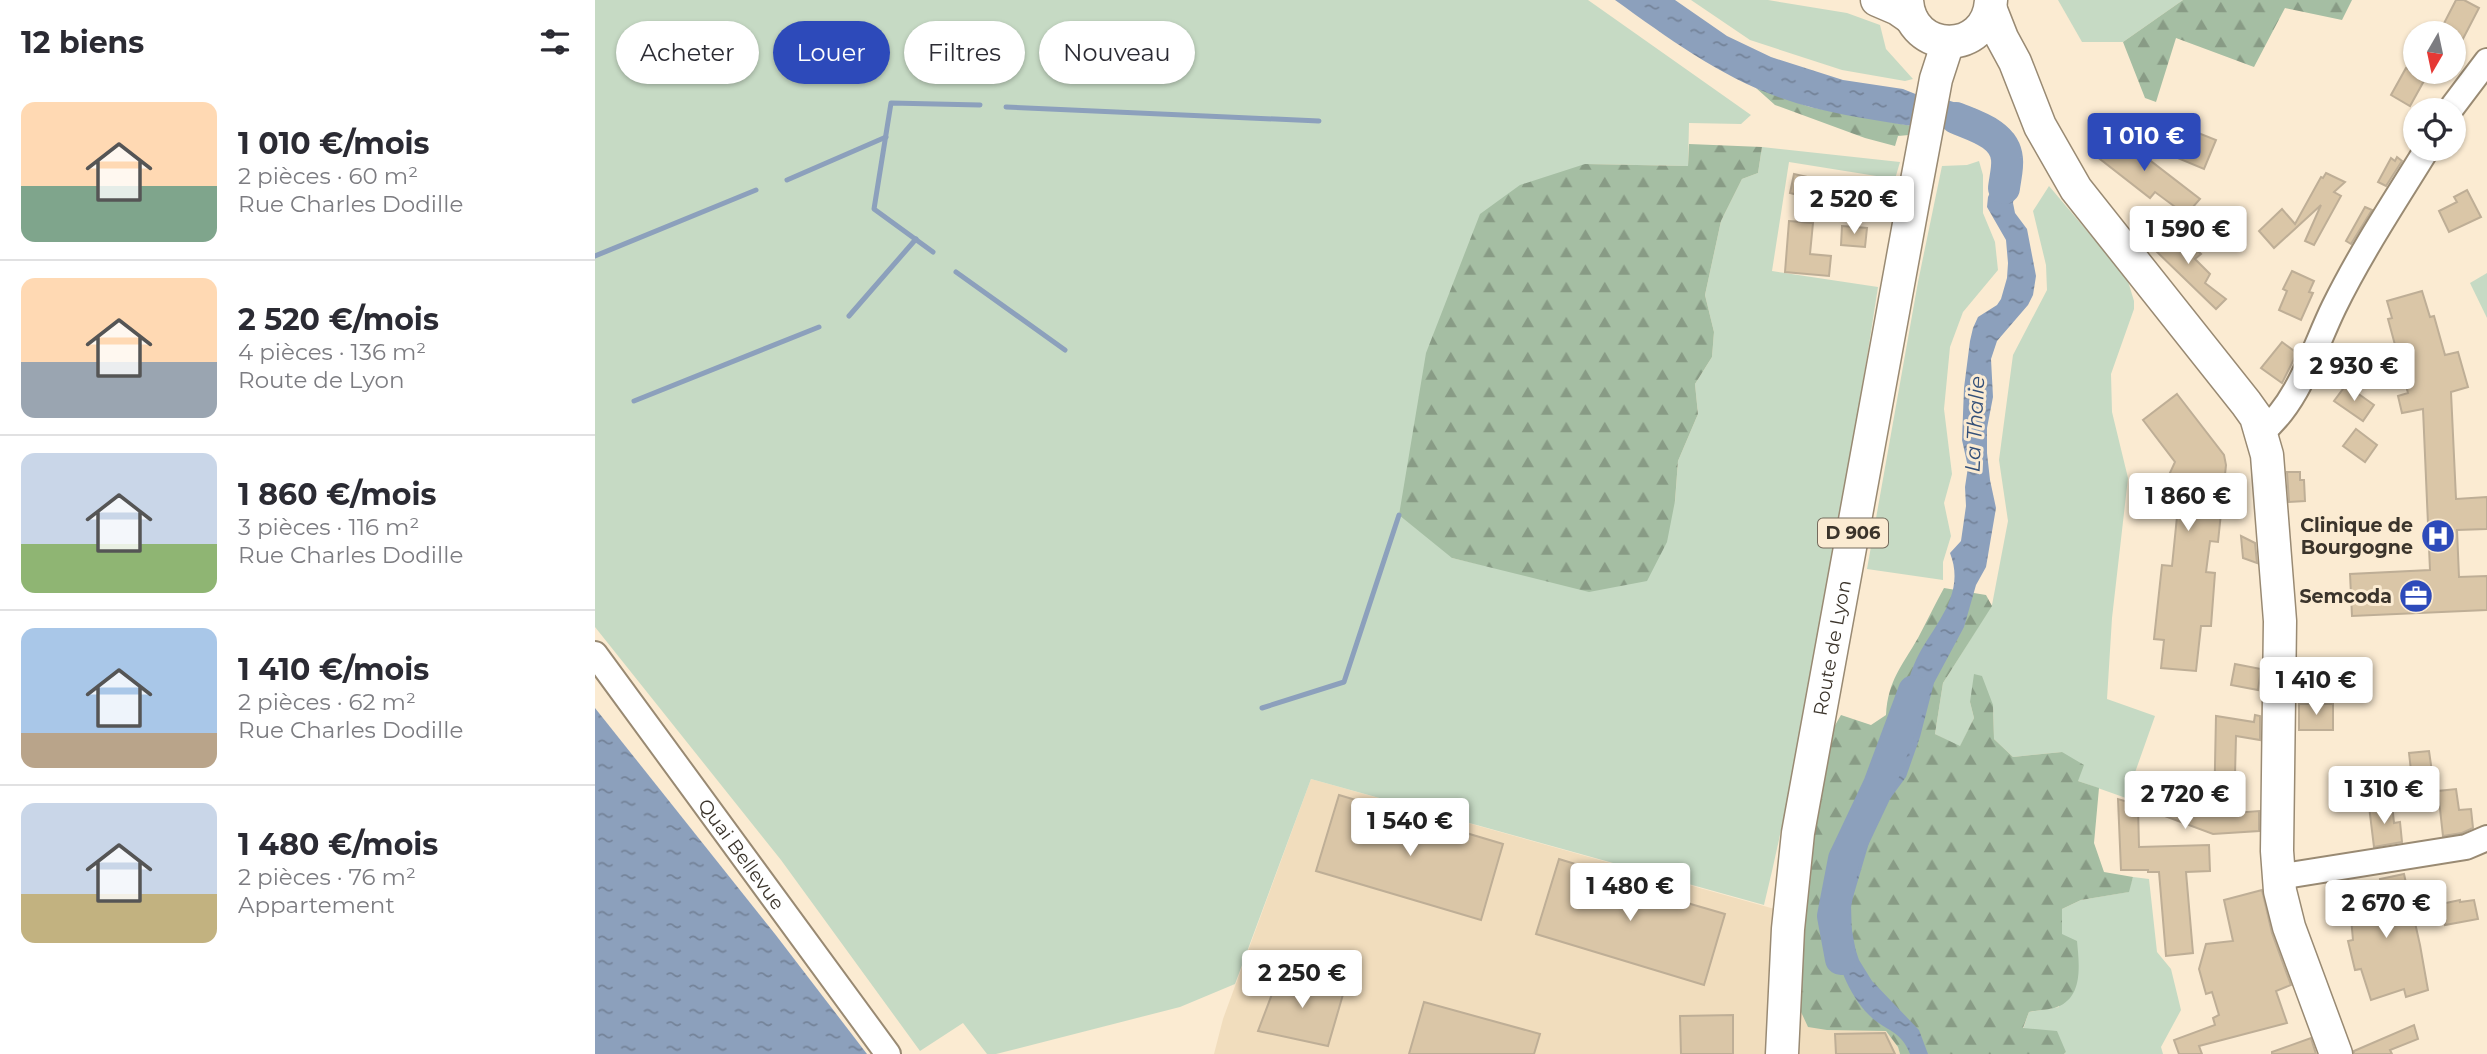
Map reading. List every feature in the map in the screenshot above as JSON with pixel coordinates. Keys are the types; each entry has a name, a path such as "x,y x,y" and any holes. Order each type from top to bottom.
{"main road":[{"path":"1877,0 1991,53 2021,81"},
{"path":"1933,27 1982,27 1991,5"},
{"path":"1991,5 2002,38 2015,62 2040,126 2076,189 2246,403 2262,432 2271,492 2281,642 2278,877 2289,927 2336,1054"},
{"name":"Route de Lyon","path":"1782,1054 1788,929 1798,834 1936,82 1933,27"}],"street":[{"path":"2459,98 2487,61"},
{"path":"2262,432 2282,410 2311,363 2334,308 2362,255 2420,161"},
{"name":"Quai Bellevue","path":"595,654 888,1054"},
{"path":"2278,877 2466,847 2487,838"}],"shaded area":[{"path":"1311,779 1800,916 1878,1030 1886,1031 1900,1054 1214,1054 1223,1019"}],"green space":[{"path":"595,0 1588,0 1751,115 1741,124 1689,123 1688,166 1585,164 1452,558 1518,573 1675,502 1678,461 1698,414 1695,384 1712,357 1714,332 1705,295 1721,221 1742,179 1758,173 1762,147 1900,162 1895,179 1789,162 1772,271 1878,287 1803,719 1764,905 1311,779 1235,984 1180,1007 996,1054 987,1054 963,1023 920,1051 781,860 595,627"},
{"path":"1691,0 1768,0 1847,13 1880,25 1886,49 1913,79 1905,81 1842,70 1750,40"},
{"path":"2058,0 2183,0 2123,42 2082,42"},
{"path":"2183,0 2352,0 2342,20 2285,8 2254,67 2176,38 2156,102 2145,98 2123,42"},
{"path":"1756,88 1810,107 1912,126 1909,135 1898,136 1895,146 1865,138 1775,105"},
{"path":"1689,144 1762,147 1758,173 1742,179 1721,221 1705,295 1714,332 1712,357 1695,384 1698,414 1678,461 1675,501 1667,542 1647,581 1589,592 1452,558 1399,515 1426,353 1480,214 1520,185 1585,164 1688,166"},
{"path":"1979,161 1983,175 1983,213 1995,242 1998,270 1963,312 1950,347 1944,409 1952,474 1944,503 1951,536 1943,562 1943,580 1867,569 1918,282 1942,166 1967,165"},
{"path":"2049,186 2127,278 2134,301 2134,309 2111,374 2112,412 2128,478 2112,618 2107,699 2155,716 2126,798 2078,781 2062,752 2013,757 1994,739 1993,705 1970,702 1974,718 1960,747 1935,734 1943,683 1992,605 2008,521 1999,460 2013,355 2047,290 2046,265 2033,211"},
{"path":"2487,273 2487,318 2470,283"},
{"path":"1944,588 1986,595 1992,606 1943,683 1935,734 1960,746 1974,718 1970,702 1974,674 1982,676 1993,705 1994,739 2013,757 2062,752 2084,765 2078,781 2099,788 2094,843 2104,872 2133,877 2129,892 2081,900 2062,909 2062,934 2077,941 2079,969 2076,988 2066,1002 2057,1007 2029,1012 2023,1028 2057,1031 2066,1052 2064,1054 1900,1054 1886,1031 1808,1027 1795,999 1823,746 1841,715 1871,725 1886,715 1887,703 1897,674"},
{"path":"2133,877 2149,879 2157,952 2171,969 2181,1010 2161,1047 2163,1054 2064,1054 2066,1052 2023,1029 2029,1012 2059,1007 2062,909 2081,900 2128,892"}],"water":[{"path":"1615,0 1675,0 1727,36 1771,57 1843,80 1903,89 1918,95 1912,126 1813,108 1758,89 1695,55"},
{"path":"1947,100 1976,109 2002,125 1989,143 1973,134 1942,128"},
{"path":"2011,135 2017,141 2019,155 2013,203 2015,213 2027,229 2036,276 2033,295 2028,305 1997,341 1991,359 1993,397 1987,428 1987,453 1996,508 1986,567 1976,585 1964,627 1934,683 1906,777 1881,811 1851,904 1852,939 1859,960 1872,981 1919,1030 1928,1054 1910,1054 1897,1035 1869,1015 1849,987 1840,966 1833,933 1834,902 1841,867 1858,817 1890,758 1911,672 1951,597 1954,569 1950,553 1961,541 1966,506 1968,467 1962,440 1964,388 1970,341 1978,317 1997,305 2001,299 2007,278 2006,240 1987,207 1988,197 1995,182 1997,152"},
{"path":"595,708 775,934 867,1054 595,1054"}],"building":[{"path":"2456,0 2464,0 2479,8 2466,33 2466,21 2445,21"},
{"path":"2403,73 2403,84 2422,84 2414,98 2403,98 2403,102 2391,95"},
{"path":"2168,121 2216,140 2204,169 2156,149"},
{"path":"2104,135 2112,141 2117,135 2200,199 2186,215 2155,192 2150,198 2091,152"},
{"path":"2397,157 2402,161 2386,186 2378,182 2391,158 2395,161"},
{"path":"2326,173 2345,182 2334,192 2341,196 2314,245 2305,241 2321,205 2274,248 2259,231 2282,209 2295,224 2321,177"},
{"path":"1794,174 1816,179 1825,178 1833,183 1838,191 1872,193 1872,197 1862,199 1861,210 1843,206 1844,203 1837,205 1790,193"},
{"path":"2467,190 2481,217 2449,232 2439,211 2457,202 2454,197"},
{"path":"2365,207 2372,210 2351,244 2346,241"},
{"path":"1789,221 1813,223 1810,254 1831,256 1829,276 1785,272"},
{"path":"1842,226 1867,228 1865,247 1841,245"},
{"path":"2174,229 2201,254 2195,259 2210,274 2205,283 2226,299 2216,309 2155,250"},
{"path":"2292,271 2314,281 2309,292 2313,293 2301,320 2279,310 2287,291 2283,289"},
{"path":"2422,291 2430,317 2434,316 2445,355 2458,352 2468,387 2451,392 2456,499 2487,497 2487,529 2457,530 2459,577 2487,576 2487,610 2352,616 2350,574 2430,570 2423,409 2402,413 2398,396 2408,393 2388,319 2392,318 2387,301"},
{"path":"2282,342 2297,353 2282,383 2261,368"},
{"path":"2346,385 2374,405 2363,421 2334,401"},
{"path":"2177,394 2224,455 2226,465 2218,542 2210,541 2206,572 2215,573 2211,626 2201,626 2196,671 2161,668 2164,640 2154,639 2162,565 2172,566 2180,487 2169,475 2175,462 2143,420"},
{"path":"2356,429 2377,445 2365,462 2343,446"},
{"path":"2287,472 2300,472 2300,480 2304,480 2305,501 2289,502"},
{"path":"2241,536 2255,543 2257,563 2243,558"},
{"path":"2235,664 2261,669 2258,690 2231,685"},
{"path":"2299,704 2333,704 2333,730 2299,730"},
{"path":"2255,715 2260,716 2260,740 2236,736 2234,813 2259,811 2259,831 2213,834 2138,806 2139,847 2209,845 2210,871 2186,872 2193,953 2166,956 2159,872 2121,870 2118,799 2128,802 2139,773 2178,786 2172,804 2214,814 2216,716 2254,722"},
{"path":"2429,751 2434,786 2413,788 2409,753"},
{"path":"2456,789 2459,810 2471,809 2473,828 2443,836 2438,791"},
{"path":"1339,795 1503,844 1481,920 1316,871"},
{"path":"2392,803 2394,823 2400,822 2402,842 2374,847 2369,806"},
{"path":"1559,859 1640,884 1639,889 1725,914 1704,985 1536,934"},
{"path":"2404,874 2428,990 2406,997 2404,989 2371,1000 2361,969 2355,970 2348,941 2353,940 2351,918 2343,913 2341,897 2383,893 2380,879"},
{"path":"2262,890 2272,933 2291,985 2276,991 2287,1023 2199,1046 2202,1054 2179,1054 2174,1040 2215,1025 2213,1018 2219,1015 2212,992 2206,994 2199,969 2206,944 2233,941 2224,900"},
{"path":"2474,900 2478,919 2445,925 2441,904"},
{"path":"1280,973 1344,991 1328,1046 1258,1031"},
{"path":"1424,1002 1540,1034 1534,1054 1409,1054"},
{"path":"1733,1015 1733,1054 1681,1054 1680,1016"},
{"path":"2414,1025 2418,1039 2390,1050 2392,1054 2354,1054 2354,1051"},
{"path":"1885,1033 1895,1054 1836,1054 1835,1034"},
{"path":"2311,1038 2316,1054 2272,1054 2272,1052"}],"waterway":[{"path":"933,252 874,209 891,103 980,105"},
{"path":"1006,107 1319,121"},
{"name":"La Thalie","path":"1956,118 1988,132 2001,143 2007,159 2004,188"},
{"path":"787,180 886,137"},
{"path":"595,256 756,190"},
{"path":"849,316 916,239"},
{"path":"956,272 1065,350"},
{"path":"634,401 819,327"},
{"path":"1262,708 1344,682 1399,515"},
{"name":"La Thalie","path":"1841,959 1833,916 1844,859 1879,785 1914,691"}],"place":[{"name":"Clinique de Bourgogne","path":"2438,536"},
{"name":"Semcoda","path":"2416,596"}]}
